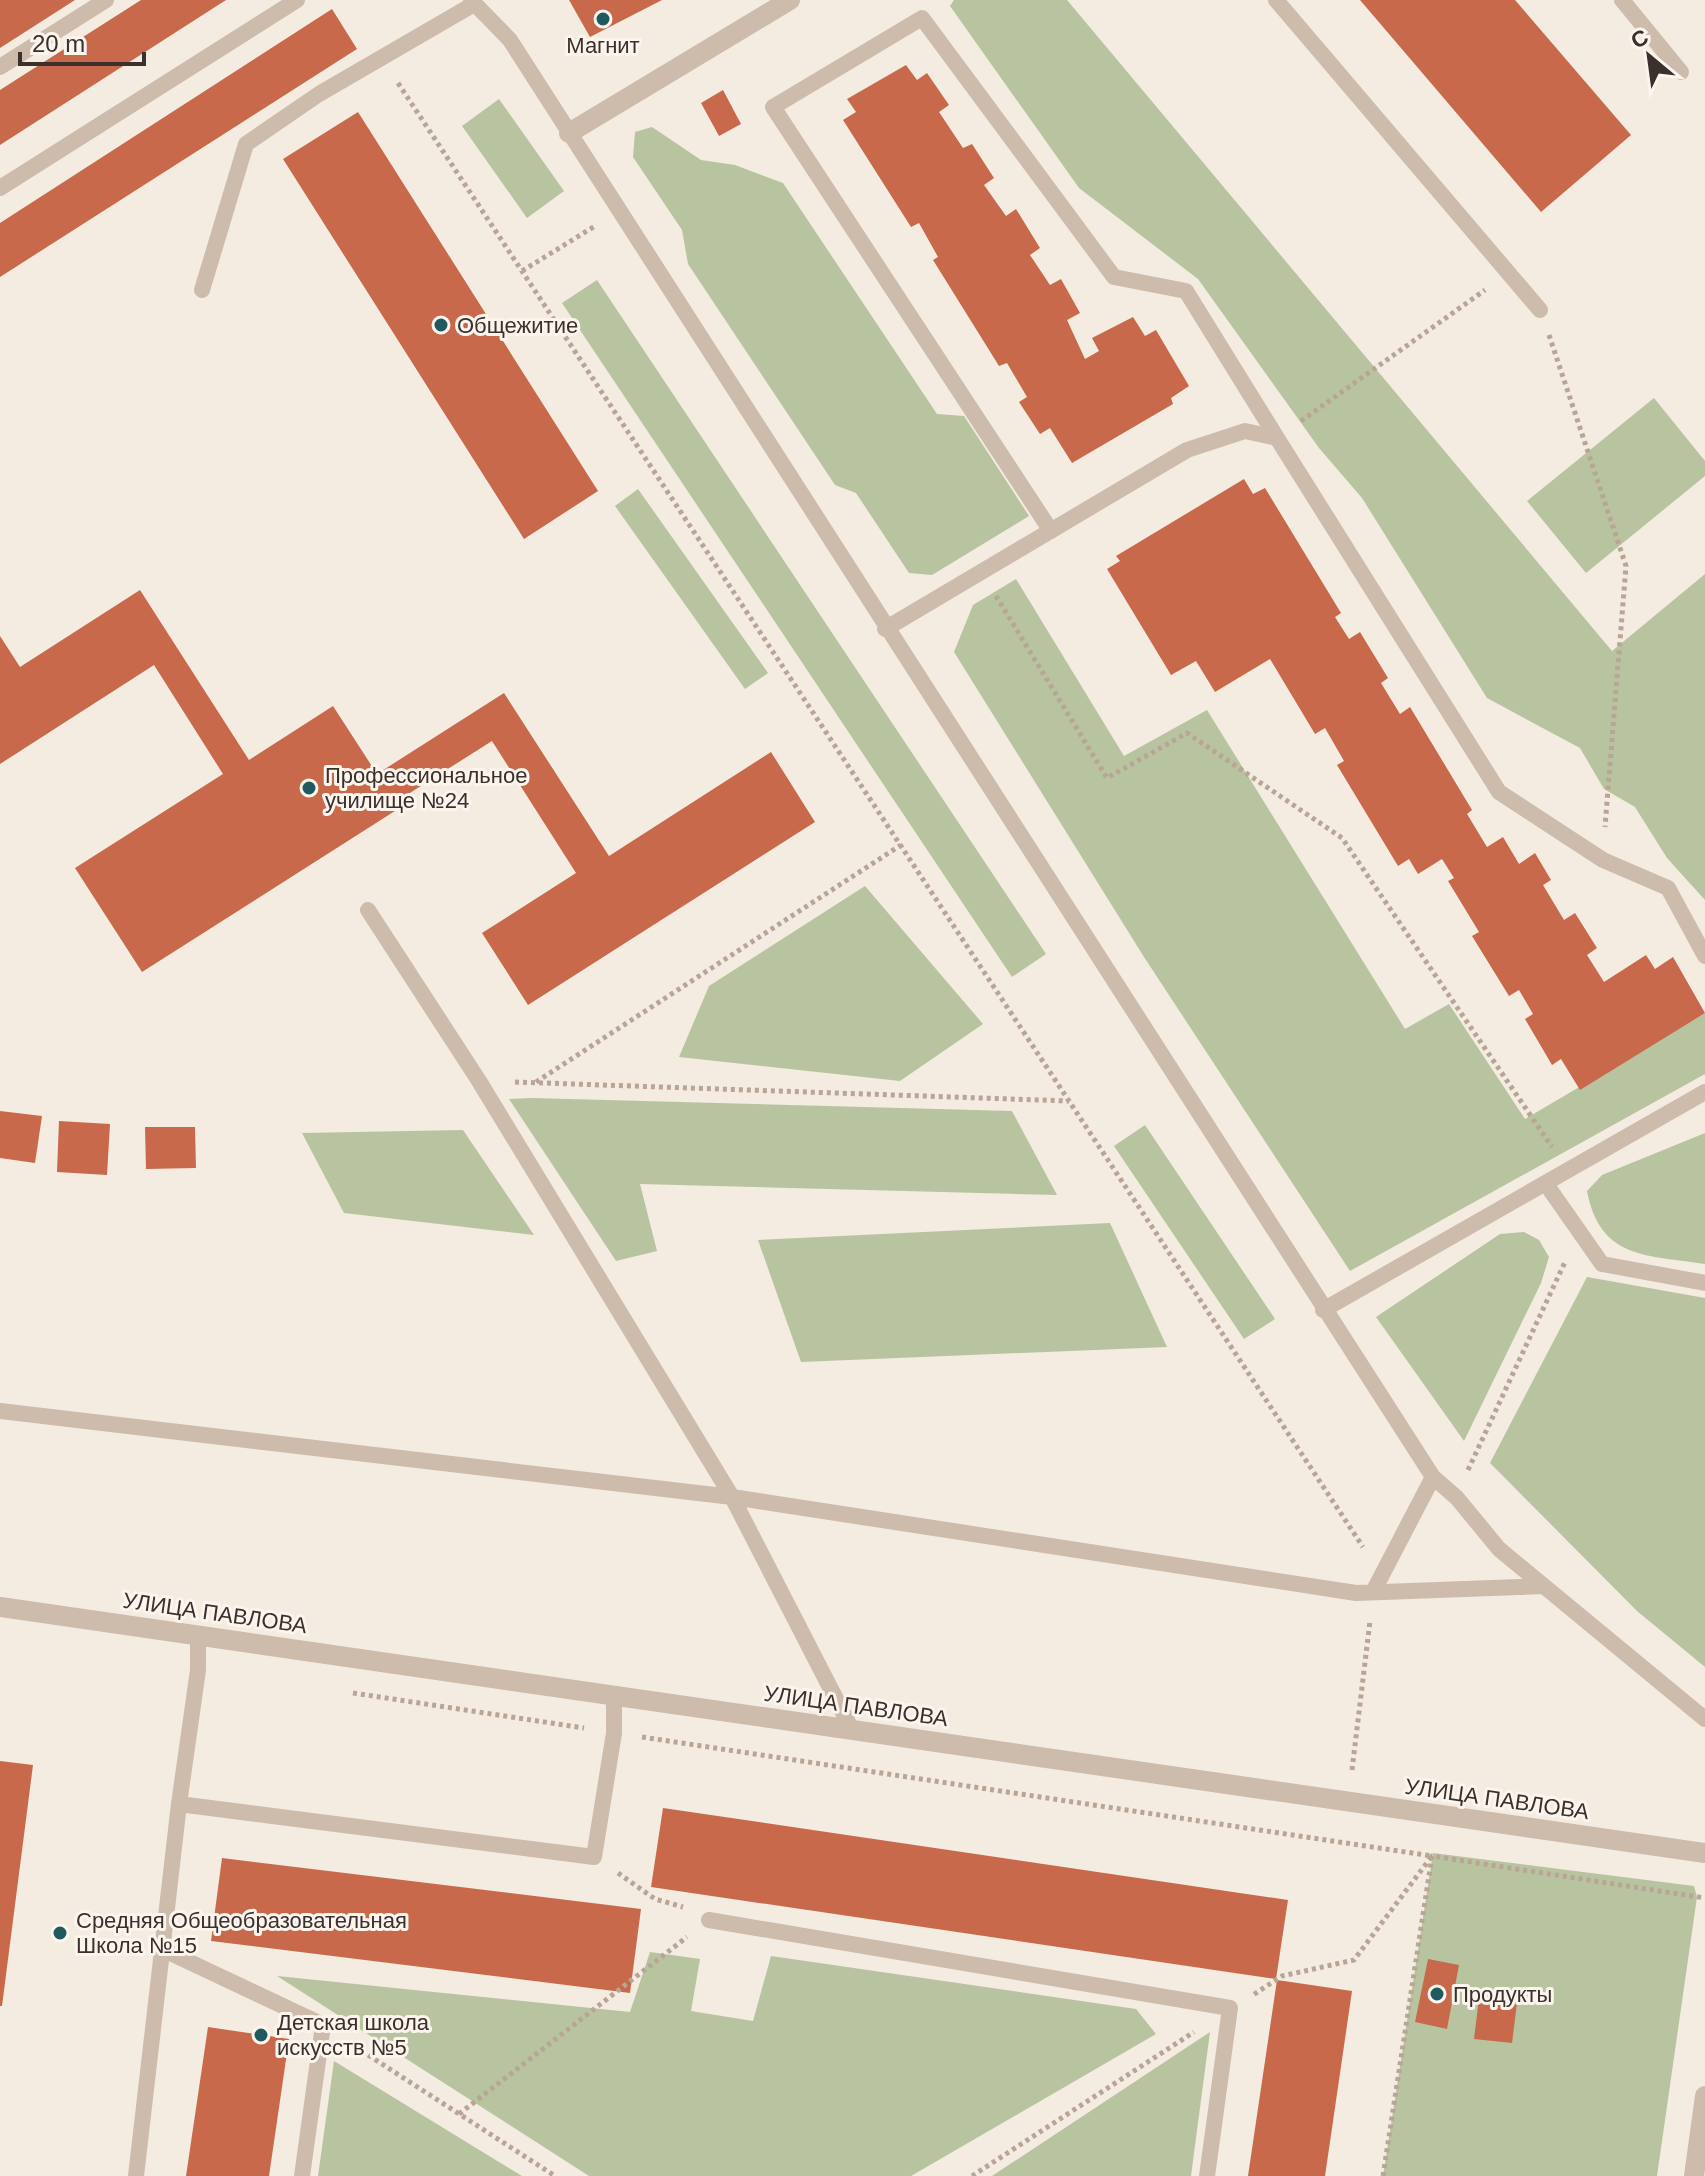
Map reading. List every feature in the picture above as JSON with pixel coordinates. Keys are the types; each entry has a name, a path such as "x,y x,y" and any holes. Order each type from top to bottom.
{"street":[{"path":"569,133 790,0"},
{"name":"УЛИЦА ПАВЛОВА","path":"0,1607 1705,1853"},
{"path":"1694,2176 1705,2096"}],"lane":[{"path":"0,67 106,0"},
{"path":"0,188 297,0"},
{"path":"1276,0 1540,310"},
{"path":"1622,0 1681,72"},
{"path":"202,290 246,144 319,94 473,2 510,40 885,629 1433,1477 1457,1498 1499,1549 1705,1719"},
{"path":"1051,531 773,107 922,18 1114,277 1186,291 1499,792 1603,860 1668,888 1705,956"},
{"path":"885,629 1187,450 1245,431 1277,438"},
{"path":"368,910 479,1081 732,1497 852,1730"},
{"path":"1323,1310 1705,1092"},
{"path":"1546,1184 1602,1264 1705,1283"},
{"path":"0,1411 732,1497 1356,1593 1544,1586"},
{"path":"1373,1592 1433,1477"},
{"path":"136,2176 179,1804 198,1670 198,1635"},
{"path":"179,1804 594,1857 614,1733 614,1696"},
{"path":"709,1920 1230,2008 1207,2176"},
{"path":"162,1949 323,2025 302,2176"}],"path":[{"path":"382,58 1376,1568 1348,1802"},
{"path":"522,271 619,211"},
{"path":"1277,438 1509,273"},
{"path":"1540,310 1626,566 1603,860"},
{"path":"982,572 1107,778 1187,733 1342,838 1516,1089 1567,1171"},
{"path":"535,1083 901,845"},
{"path":"479,1081 1070,1101"},
{"path":"1457,1498 1579,1232"},
{"path":"337,1691 1705,1898"},
{"path":"1383,2176 1432,1856"},
{"path":"594,1857 655,1899 683,1907"},
{"path":"459,2114 709,1920"},
{"path":"323,2025 555,2176"}],"green space":[{"path":"954,0 1067,0 1612,651 1705,574 1705,900 1667,858 1635,807 1604,789 1580,748 1487,698 1362,498 1319,448 1198,279 1079,188 950,6"},
{"path":"499,99 564,191 527,218 462,126"},
{"path":"652,127 701,160 735,165 783,183 937,414 964,416 1029,516 932,575 909,573 856,493 835,485 688,264 682,230 633,157 635,132"},
{"path":"597,280 1046,954 1012,977 562,303"},
{"path":"1654,398 1705,461 1705,476 1586,573 1527,501"},
{"path":"638,489 768,673 745,689 615,506"},
{"path":"1016,579 1124,756 1207,710 1405,1029 1449,1004 1525,1119 1705,1013 1705,1074 1350,1271 1144,957 954,652 973,605"},
{"path":"865,886 983,1024 900,1081 679,1057 709,986"},
{"path":"509,1099 1012,1111 1057,1195 640,1184 657,1251 616,1261"},
{"path":"1145,1125 1275,1319 1244,1339 1114,1146"},
{"path":"463,1130 534,1235 344,1213 302,1133"},
{"path":"1705,1133 1705,1264 1646,1255 1615,1242 1593,1214 1587,1191 1602,1175"},
{"path":"1110,1223 1167,1347 801,1362 758,1240"},
{"path":"1524,1232 1539,1240 1549,1257 1541,1283 1464,1441 1376,1317 1500,1234"},
{"path":"1587,1277 1705,1298 1705,1667 1637,1611 1490,1463"},
{"path":"1433,1853 1694,1886 1697,1897 1657,2176 1383,2176"},
{"path":"650,1952 700,1959 691,2011 753,2021 771,1956 1136,2009 1156,2034 911,2176 589,2176 277,1976 630,2012"},
{"path":"1210,2032 1191,2176 992,2176"},
{"path":"334,2061 522,2176 318,2176"}],"building":[{"path":"0,0 75,0 0,48"},
{"path":"141,0 226,0 0,145 0,90"},
{"name":"Магнит","path":"569,0 662,0 590,37"},
{"path":"1360,0 1515,0 1631,135 1541,212"},
{"path":"332,9 357,49 0,277 0,223"},
{"path":"906,65 917,80 927,73 949,105 939,112 963,148 972,144 994,178 984,185 1006,216 1016,209 1040,248 1030,255 1050,285 1061,279 1080,313 1067,320 1085,359 1099,351 1092,338 1133,317 1145,336 1156,330 1189,386 1171,398 1173,404 1072,463 1050,428 1040,434 1019,402 1027,397 1007,363 999,366 933,260 938,257 919,223 911,227 843,120 856,112 847,99"},
{"path":"723,90 741,124 719,136 701,103"},
{"name":"Общежитие","path":"358,112 598,491 524,539 283,159"},
{"path":"1244,479 1253,494 1265,488 1341,613 1335,617 1349,639 1360,632 1388,678 1381,683 1400,714 1410,707 1472,810 1467,814 1487,847 1503,837 1519,864 1535,853 1551,880 1543,885 1564,920 1575,913 1597,948 1587,955 1604,982 1646,955 1655,969 1673,957 1705,1013 1580,1090 1561,1059 1552,1065 1525,1019 1533,1014 1519,990 1509,996 1472,936 1479,932 1448,881 1454,878 1442,859 1418,874 1409,859 1398,866 1337,765 1344,761 1325,728 1315,734 1270,659 1215,692 1196,661 1171,675 1107,569 1120,561 1116,556"},
{"name":"Профессиональное училище №24","path":"140,590 249,760 333,706 377,774 504,693 609,856 771,752 815,822 528,1005 482,933 576,873 492,741 394,803 398,809 142,972 75,868 223,774 154,665 0,764 0,636 20,667"},
{"path":"0,1111 42,1116 35,1163 0,1158"},
{"path":"59,1121 110,1124 107,1175 57,1172"},
{"path":"145,1127 195,1127 196,1168 146,1169"},
{"path":"0,1761 33,1765 2,2006 0,2006"},
{"path":"663,1808 1288,1900 1276,1979 651,1887"},
{"path":"222,1858 641,1909 630,1993 211,1941"},
{"name":"Продукты","path":"1428,1959 1459,1965 1447,2029 1415,2022"},
{"path":"1277,1980 1352,1991 1325,2176 1248,2176"},
{"path":"1480,1990 1518,1995 1512,2043 1474,2039"},
{"path":"208,2027 289,2039 269,2176 186,2176"}],"place":[{"name":"Магнит","path":"603,19"},
{"name":"Общежитие","path":"441,325"},
{"name":"Профессиональное училище №24","path":"309,788"},
{"name":"Средняя Общеобразовательная Школа №15","path":"60,1933"},
{"name":"Продукты","path":"1437,1994"},
{"name":"Детская школа искусств №5","path":"261,2035"}]}
